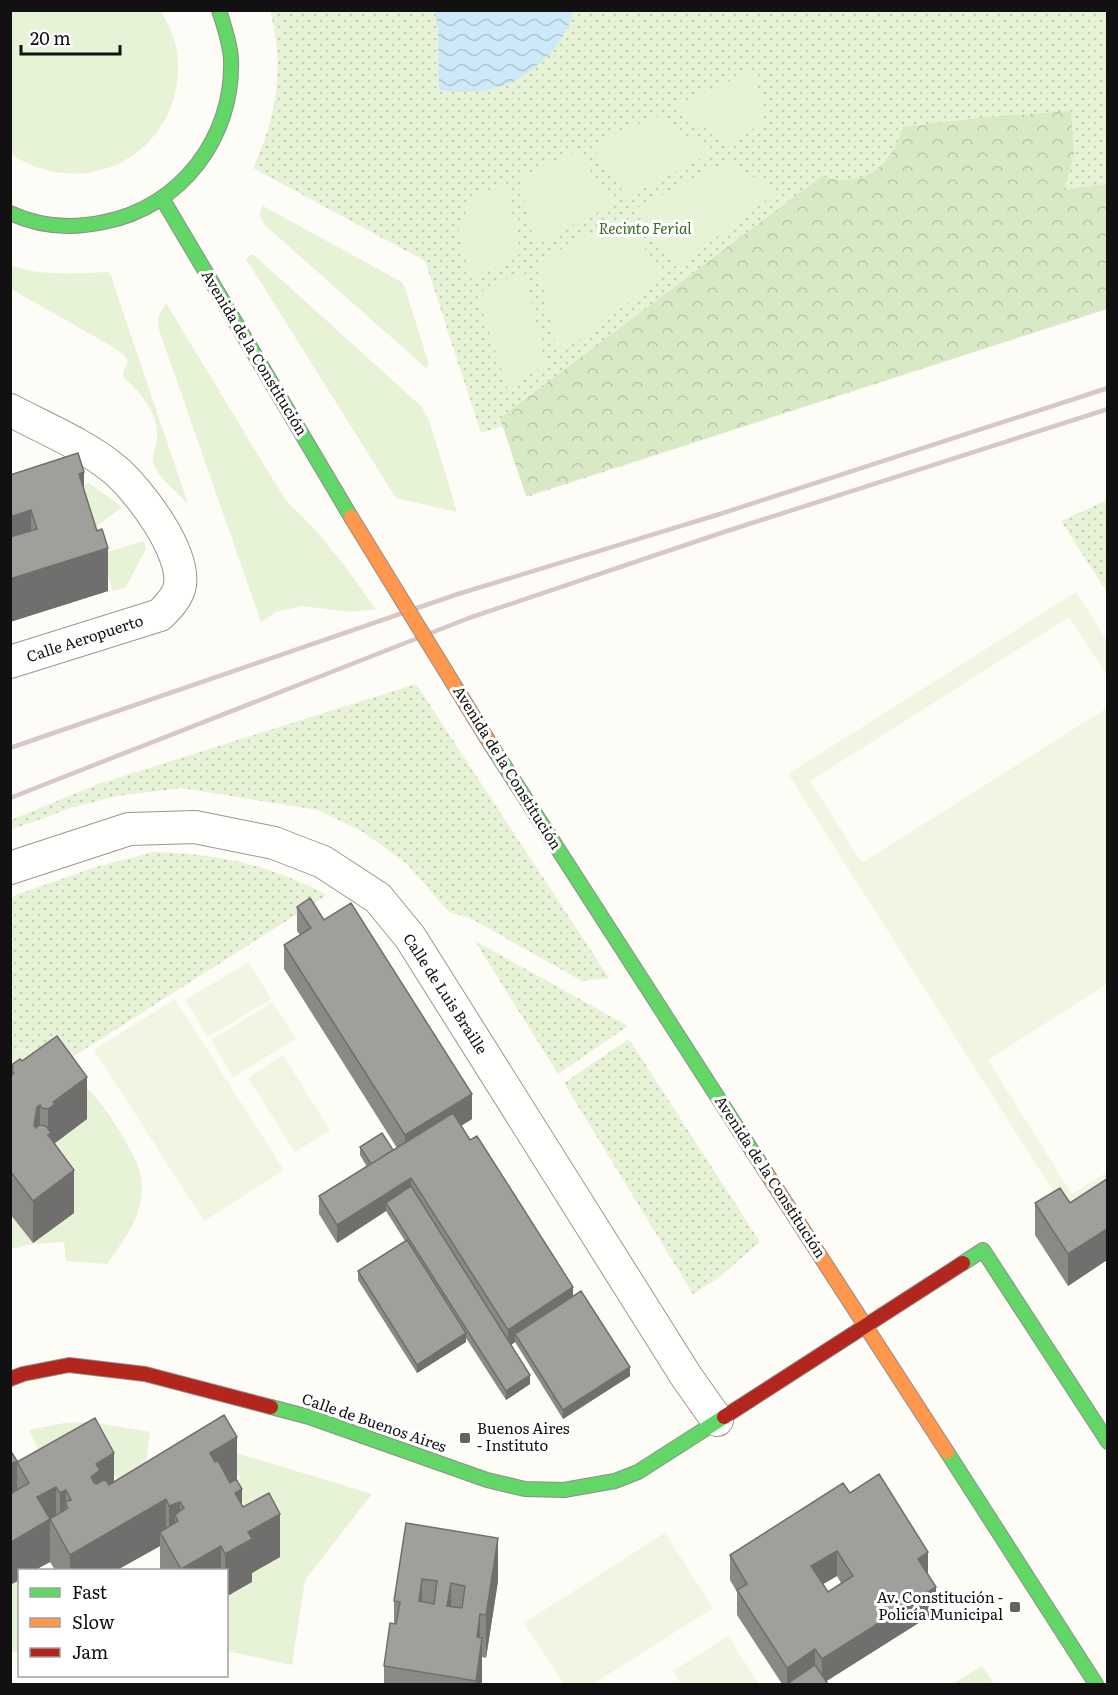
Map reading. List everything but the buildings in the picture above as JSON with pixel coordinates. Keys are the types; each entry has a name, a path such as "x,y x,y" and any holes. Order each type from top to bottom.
{"street":[{"path":"10,213 45,224 76,227 107,224 136,214 163,200 184,182 202,162 216,138 225,113 230,87 231,60 227,33 219,10"},
{"name":"Avenida de la Constitución","path":"163,200 351,517 491,745 1096,1684"},
{"name":"Calle Aeropuerto","path":"10,410 86,451 114,469 146,503 175,553 180,574 180,586 174,600 160,615 10,662"},
{"name":"Calle de Luis Braille","path":"10,868 129,830 195,827 273,843 323,862 378,898 410,937 680,1366 717,1420"},
{"path":"867,1327 983,1250 1107,1442"},
{"name":"Calle de Buenos Aires","path":"10,1378 69,1365 145,1374 309,1417 487,1480 525,1489 564,1490 615,1481 638,1472 867,1327"},
{"name":"Avenida de la Constitución","path":"1047,1607 1064,1651 1083,1684"}],"green space":[{"path":"10,11 161,11 177,49 175,94 164,122 146,144 124,161 98,171 69,174 40,168 11,154"},
{"name":"Recinto Ferial","path":"270,11 1107,11 1107,309 527,497 503,426 481,433 425,261 253,168 268,130 276,91 277,51"},
{"path":"754,70 765,122 728,143 673,107"},
{"path":"1071,111 1074,155 1064,190 1107,184 1107,309 526,496 500,418 822,176 837,180 850,180 874,171 891,153 903,127 986,117"},
{"path":"656,116 712,152 627,197 591,145"},
{"path":"576,151 614,204 535,245 519,178"},
{"path":"728,161 777,192 676,267 635,209"},
{"path":"506,182 520,254 472,280 458,233 471,199"},
{"path":"263,206 400,281 404,285 429,365 426,368 267,227 260,217"},
{"path":"622,216 664,276 558,355 538,262"},
{"path":"254,255 421,406 429,420 457,512 396,498 246,259"},
{"path":"10,265 46,273 108,272 111,276 188,504 154,465 153,455 157,438 155,420 148,404 124,378 123,372 128,362 124,355 11,289"},
{"path":"524,270 545,364 508,390 477,294"},
{"path":"166,303 286,501 322,539 376,609 351,612 302,606 276,612 261,622 158,327 159,315"},
{"path":"89,483 122,507 93,529 77,487"},
{"path":"1107,500 1107,592 1061,521"},
{"path":"144,541 146,549 126,587 113,591 101,554"},
{"path":"1076,592 1107,641 1107,676 1069,617 810,781 862,863 1107,708 1107,984 988,1060 1072,1194 1107,1172 1107,1192 1069,1216 788,774"},
{"path":"416,684 609,978 582,981 470,918 449,912 407,864 363,832 318,810 182,788 117,796 73,807 11,830 11,820 98,784"},
{"path":"153,852 200,855 243,863 284,875 327,895 60,1065 23,1049 11,1047 10,897 96,867"},
{"path":"475,941 628,1026 558,1074"},
{"path":"249,962 271,999 208,1037 185,1000"},
{"path":"175,999 284,1170 204,1221 94,1050"},
{"path":"273,1002 296,1039 233,1077 211,1040"},
{"path":"629,1039 760,1242 717,1279 693,1294 564,1083"},
{"path":"11,1047 48,1060 78,1080 103,1106 137,1163 142,1183 141,1200 135,1220 107,1264 66,1261 64,1242 32,1244 11,1249 10,1214 33,1243 11,1118"},
{"path":"283,1055 330,1130 295,1152 248,1078"},
{"path":"91,1422 150,1432 141,1501 133,1506 98,1447 50,1475 29,1430 64,1423"},
{"path":"223,1449 372,1494 305,1580 292,1665 228,1651 228,1596 252,1582 210,1495 240,1478"},
{"path":"665,1533 713,1608 593,1684 564,1684 524,1623"},
{"path":"18,1580 18,1653 11,1651 11,1584"},
{"path":"728,1636 759,1684 681,1684 673,1671"},
{"path":"982,1666 994,1684 953,1684"}],"water":[{"path":"435,10 573,11 569,25 557,44 530,71 506,84 482,91 468,92 439,90 438,27"}],"railway":[{"path":"10,748 458,594 720,514 1108,388"},
{"path":"10,798 469,618 724,532 1108,409"}],"traffic: fast":[{"path":"10,213 44,224 80,226 104,222 132,214 157,201 179,184 198,164 212,141 223,115 230,88 231,59 219,10"},
{"path":"163,200 351,517"},
{"path":"491,745 769,1177"},
{"path":"963,1263 983,1250 1108,1442"},
{"path":"271,1407 309,1417 487,1480 525,1489 564,1490 615,1481 638,1472 724,1417"},
{"path":"947,1452 1096,1684"}],"traffic: slow":[{"path":"351,517 491,745"},
{"path":"769,1177 947,1452"}],"traffic: jam":[{"path":"724,1417 963,1263"},
{"path":"10,1379 23,1374 69,1365 145,1374 271,1407"}],"place":[{"name":"Buenos Aires - Instituto","path":"465,1438"},
{"name":"Av. Constitución - Policía Municipal","path":"1015,1607"}]}
